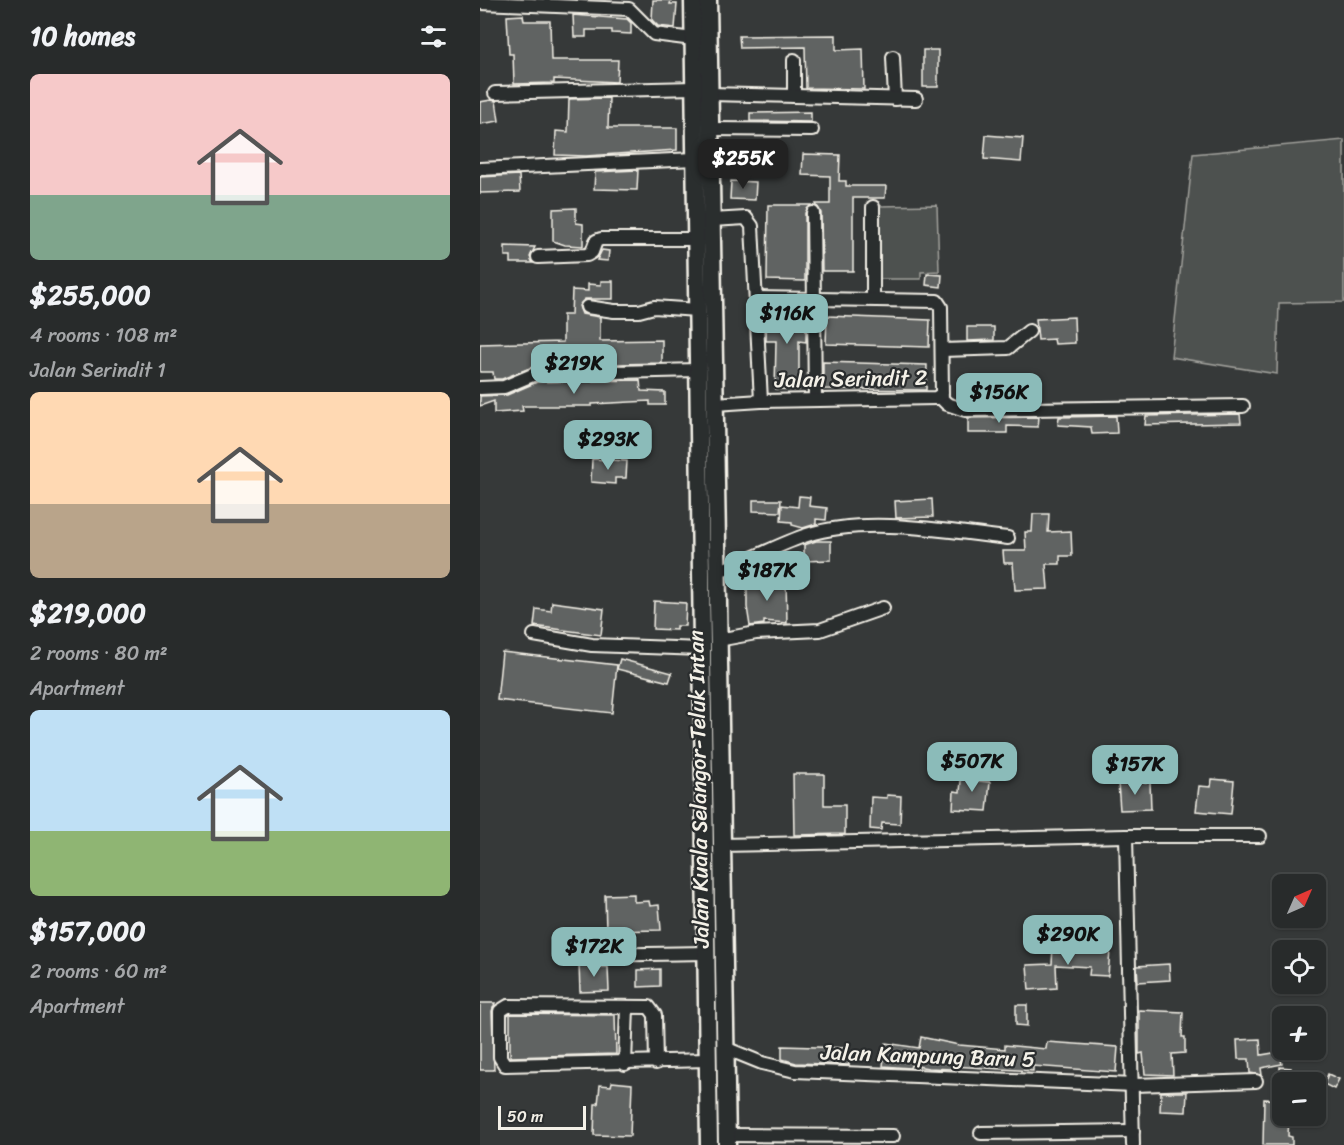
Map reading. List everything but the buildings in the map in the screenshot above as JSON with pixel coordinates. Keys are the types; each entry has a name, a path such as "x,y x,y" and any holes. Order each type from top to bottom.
{"highway":[{"name":"Jalan Kuala Selangor-Teluk Intan","path":"693,0 693,39 710,129 727,1140"},
{"name":"Jalan Kuala Selangor-Teluk Intan","path":"708,0 695,159 709,1145"}],"street":[{"path":"480,3 629,9 654,34 693,39"},
{"path":"893,57 895,99"},
{"path":"794,60 794,96"},
{"path":"495,93 702,91 916,99"},
{"path":"710,129 812,130"},
{"path":"480,169 695,159"},
{"path":"756,298 873,299 873,207"},
{"path":"813,213 815,399"},
{"path":"712,220 743,218 751,222 761,400"},
{"path":"538,257 589,254 596,241 601,239 696,239"},
{"name":"Jalan Serindit 2","path":"715,404 761,400 940,397 943,391 941,307 937,301 873,299"},
{"path":"587,307 614,311 639,311 654,307 697,310"},
{"path":"942,350 1008,348 1029,331"},
{"path":"480,388 504,387 535,374 698,370"},
{"path":"940,397 947,404 965,410 1243,406"},
{"path":"717,571 746,562 807,535 833,528 937,530 1008,538"},
{"path":"718,640 772,631 820,630 883,608"},
{"path":"534,635 592,645 702,649"},
{"path":"722,845 1126,836 1260,836"},
{"path":"1126,836 1134,1085 1133,1145"},
{"path":"589,955 707,953"},
{"path":"656,1063 654,1011 649,1007 508,1006 502,1009 500,1015 500,1057 505,1065 626,1064 656,1063 708,1060"},
{"path":"626,1064 627,1006"},
{"name":"Jalan Kampung Baru 5","path":"725,1048 762,1063 795,1071 1134,1085 1256,1081"},
{"path":"981,1133 1133,1131"},
{"path":"727,1140 893,1136"}],"shaded area":[{"path":"1344,140 1344,302 1279,303 1277,374 1171,357 1193,154"},
{"path":"937,205 939,271 921,272 921,279 880,279 878,206"}]}
